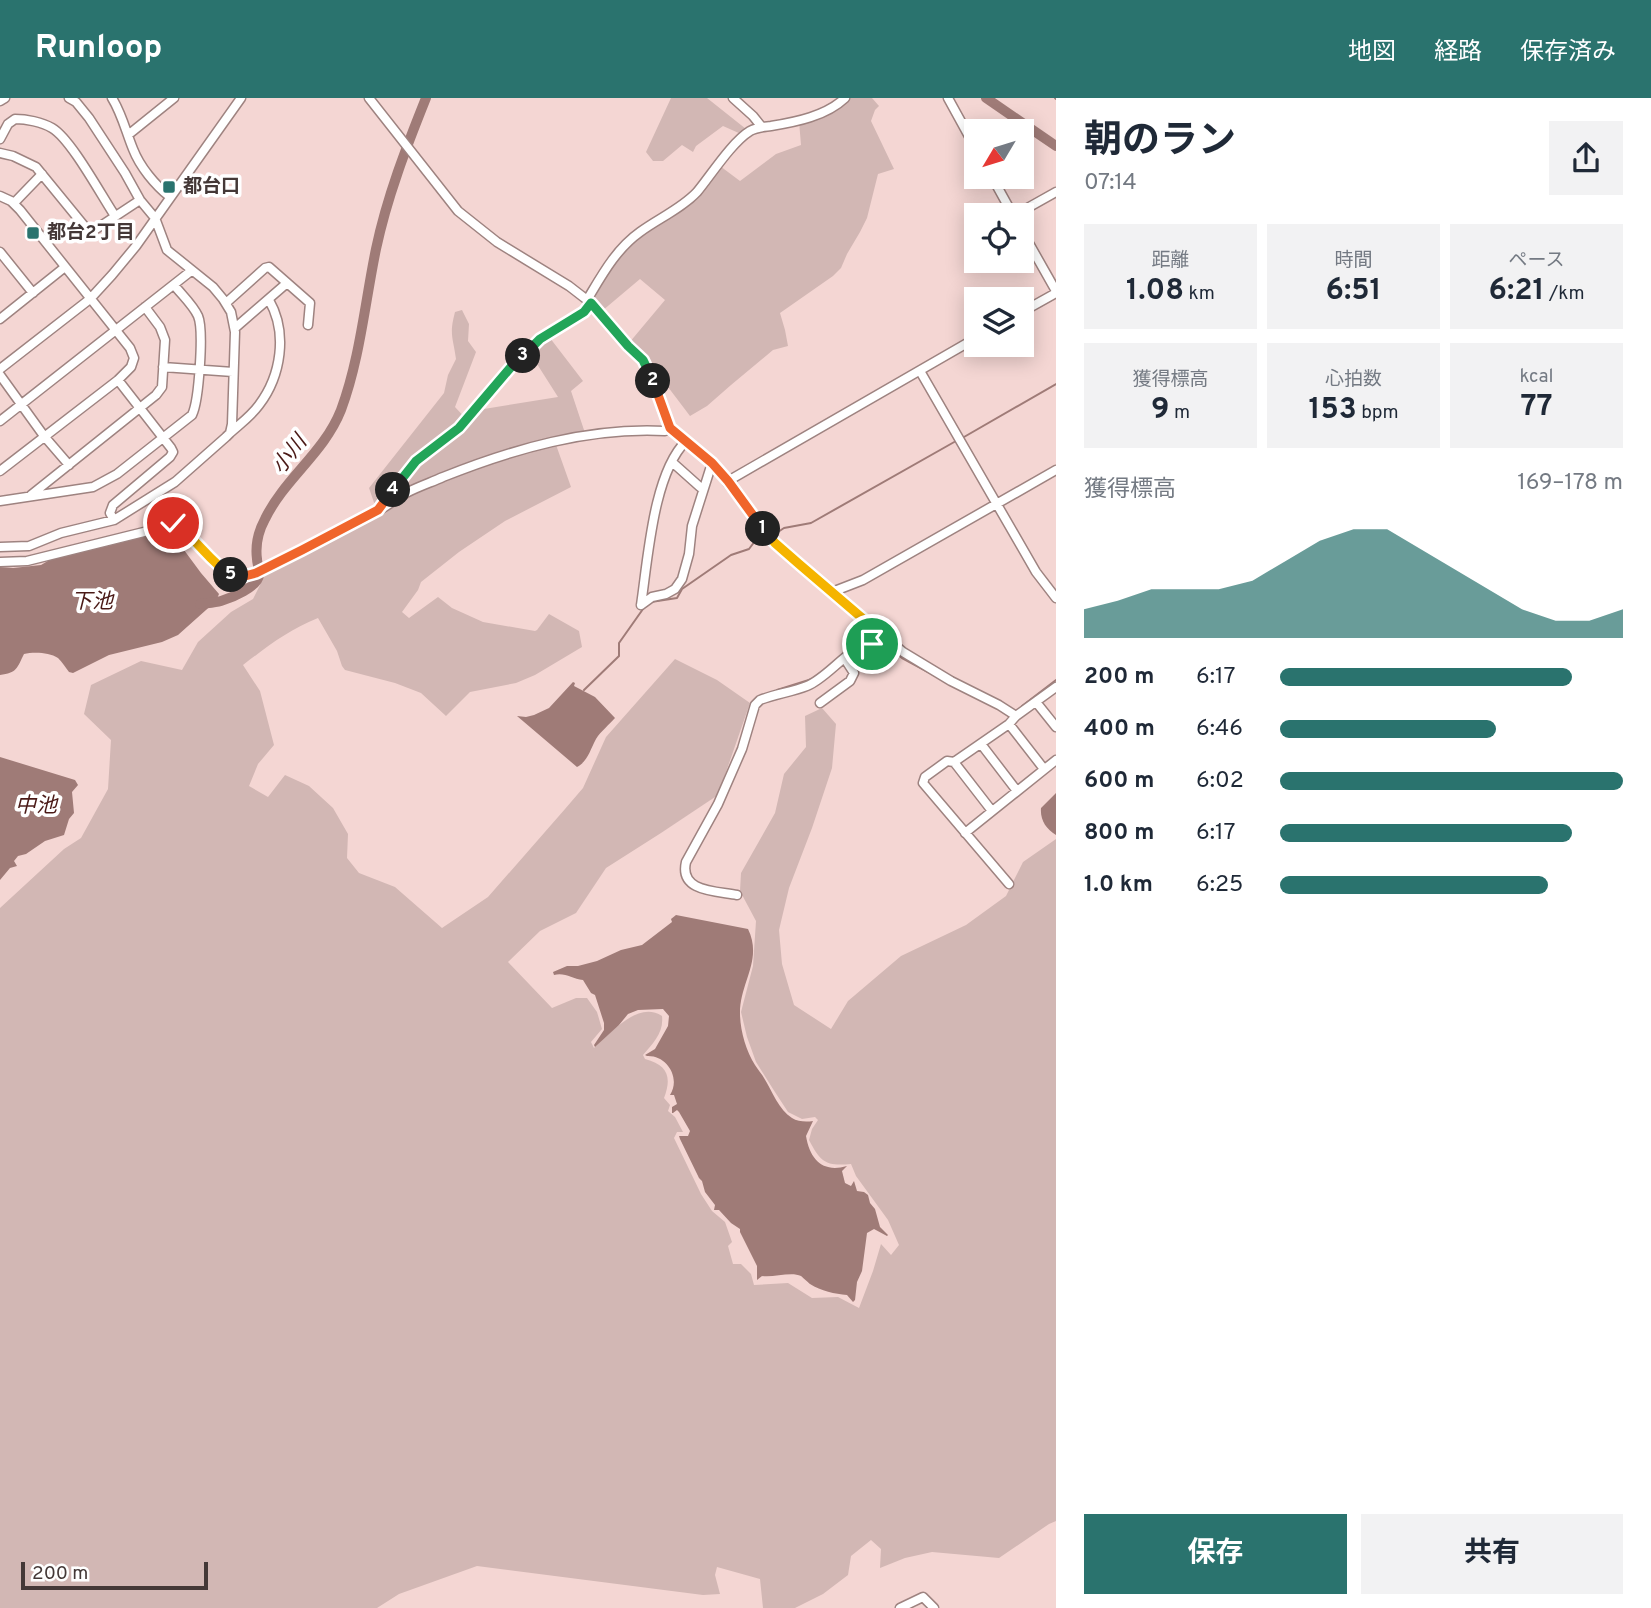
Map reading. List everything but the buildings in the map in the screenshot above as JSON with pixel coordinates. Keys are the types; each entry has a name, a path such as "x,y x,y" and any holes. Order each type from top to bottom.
{"street":[{"path":"0,101 5,98"},
{"path":"69,98 76,102 89,118 140,200 155,218 167,250 213,287 231,312 235,328 230,433"},
{"path":"112,98 145,170 170,197"},
{"path":"128,135 174,98"},
{"path":"0,369 90,299 131,253 241,98"},
{"path":"369,98 458,211 497,243 589,301 643,360 670,428 728,481 775,543 903,652 1016,716"},
{"path":"733,98 754,116 761,127"},
{"path":"378,510 416,461 459,428 511,367 540,339 584,312 603,272 624,245 683,205 744,135 761,127 822,114 836,107 845,98"},
{"path":"948,98 964,127"},
{"path":"0,139 8,124 15,119 53,129 67,141 115,216"},
{"path":"0,153 36,167 90,233 140,200"},
{"path":"14,203 43,174"},
{"path":"1034,204 1056,192"},
{"path":"0,196 14,203 130,348 134,358 131,367 118,380 0,471"},
{"path":"0,252 33,293"},
{"path":"1034,253 1056,292 1034,305"},
{"path":"1,316 65,267"},
{"path":"226,303 269,267 310,303 307,325"},
{"path":"0,421 191,271"},
{"path":"235,328 287,283"},
{"path":"0,501 93,487 117,474 192,415 197,400 201,328 198,316 174,285"},
{"path":"0,547 29,545 61,533 114,520 175,482 253,413 271,385 280,348 280,332 269,300"},
{"path":"29,496 156,395 162,387 165,340 145,307"},
{"path":"728,481 964,345"},
{"path":"163,367 233,372"},
{"path":"920,371 1036,572 1056,598"},
{"path":"0,376 69,465"},
{"path":"114,520 110,513 113,505 173,452 118,380"},
{"path":"0,562 27,561 173,523 183,529 221,568 234,577 241,577 262,570 382,509 407,492 481,462 570,438 622,431 664,431"},
{"path":"686,441 676,451 660,492 653,518 641,605 652,597 675,589 680,583 689,554 692,526 711,466"},
{"path":"672,462 700,487"},
{"path":"680,583 679,570 700,487 711,466"},
{"path":"832,593 863,580 1056,470"},
{"path":"737,895 695,887 686,877 685,868 737,760 755,705 760,700 807,686 861,648 872,644 882,646 889,641"},
{"path":"820,703 850,681 854,673 845,659"},
{"path":"1009,884 923,783 925,777 947,761 954,762 981,744 1056,687"},
{"path":"1036,702 1056,727"},
{"path":"1009,724 1044,769"},
{"path":"981,744 1017,791"},
{"path":"965,833 1056,760"},
{"path":"954,762 992,811"},
{"path":"906,1607 923,1597 934,1608"}],"shaded area":[{"path":"671,98 707,98 746,129 741,134 723,126 696,146 693,152 682,145 663,161 653,161 646,152"},
{"path":"849,98 872,98 879,106 871,121 894,169 878,174 867,218 841,268 780,313 788,346 773,350 707,406 690,416 646,358 629,343 665,300 640,279 602,311 593,294 620,253 636,238 670,216 720,166 740,181 776,154 801,145 799,121 827,115"},
{"path":"462,310 469,324 468,341 476,352 455,407 469,422 484,409 558,397 530,353 550,338 583,381 571,391 586,436 555,442 571,487 505,521 459,552 421,582 402,612 409,618 438,597 452,608 483,622 535,631 549,614 579,631 582,647 516,683 470,692 446,716 421,693 345,670 318,618 288,633 243,665 260,691 274,745 258,764 249,786 268,797 285,775 309,786 333,808 348,834 347,858 359,873 395,887 442,928 488,897 565,809 583,788 606,737 675,659 717,680 750,703 718,795 606,868 576,913 540,931 508,962 552,1008 576,998 587,998 597,1012 602,1029 591,1042 594,1048 634,1015 653,1012 662,1016 660,1033 643,1055 666,1073 668,1084 664,1098 670,1105 668,1111 675,1117 683,1132 677,1132 674,1138 701,1194 712,1211 725,1222 732,1242 728,1246 733,1264 741,1264 751,1274 754,1285 788,1283 812,1298 838,1297 859,1308 881,1244 891,1255 899,1245 888,1220 856,1176 851,1164 830,1163 817,1154 809,1140 818,1120 815,1117 802,1119 788,1112 756,1062 741,1012 753,966 756,921 740,891 741,873 775,813 784,774 806,747 805,716 822,708 836,724 832,768 789,888 779,930 782,964 794,1005 831,1029 848,1001 901,956 966,925 1006,896 1023,862 1056,839 1056,1521 999,1558 932,1552 905,1558 880,1568 881,1549 871,1540 851,1556 848,1575 823,1594 795,1608 763,1608 760,1579 717,1567 715,1575 720,1594 703,1595 477,1566 399,1594 377,1608 0,1608 0,908 64,849 81,838 108,789 111,740 84,714 91,685 141,661 182,670 198,642 231,612 253,599 262,573 279,567 378,514 369,488 444,393 448,375 456,359 452,336 453,320 455,312"}],"water":[{"name":"下池","path":"167,527 219,594 216,601 178,635 162,642 109,655 73,673 54,656 41,653 24,654 16,669 0,675 0,567 41,565 63,552 110,542 120,543"},
{"path":"573,682 574,686 595,697 615,718 598,736 586,758 577,767 517,716 534,715 549,708"},
{"name":"中池","path":"0,757 75,780 78,785 72,792 74,813 64,835 45,841 26,854 18,856 14,861 17,866 10,868 0,880"},
{"path":"1056,793 1056,835 1044,824 1041,808"},
{"path":"676,915 748,929 753,951 740,1013 742,1033 749,1053 783,1110 797,1120 813,1121 806,1136 814,1158 831,1168 847,1166 842,1171 845,1183 851,1186 854,1181 857,1191 868,1195 880,1227 888,1235 874,1229 867,1233 862,1271 853,1302 847,1295 819,1289 797,1275 762,1276 757,1280 757,1266 740,1229 719,1210 714,1210 715,1205 705,1192 680,1139 679,1136 688,1136 690,1131 677,1110 672,1113 672,1107 677,1104 674,1095 670,1095 673,1075 661,1059 645,1055 655,1049 668,1026 669,1016 663,1009 638,1010 628,1014 595,1047 604,1030 604,1023 595,995 583,980 562,974 554,975 553,972 567,966 597,961 621,950 642,945 672,922 671,919"}],"waterway":[{"name":"小川","path":"200,604 218,602 254,584 259,573 256,554 263,524 273,504 325,439 341,410 358,351 376,249 386,210 426,98"},
{"name":"小川","path":"986,98 1056,146"},
{"path":"964,437 1056,384"},
{"path":"773,534 784,528 811,523 956,441"},
{"path":"651,602 677,598 682,589 731,555 749,549 761,533 764,533"},
{"path":"584,690 619,656 619,643 643,609"},
{"path":"870,641 881,641"},
{"path":"889,647 902,658 969,694"},
{"path":"777,690 812,679 827,668"},
{"path":"1022,706 1056,680"}],"place":[{"name":"都台口","path":"169,187"},
{"name":"都台2丁目","path":"33,233"}],"route":[{"path":"173,523 183,529 221,568 234,577 241,577 256,573 378,510 416,461 459,428 511,367 540,339 584,312 591,303 643,360 670,428 712,463 775,543 889,641 882,646 872,644"}]}
